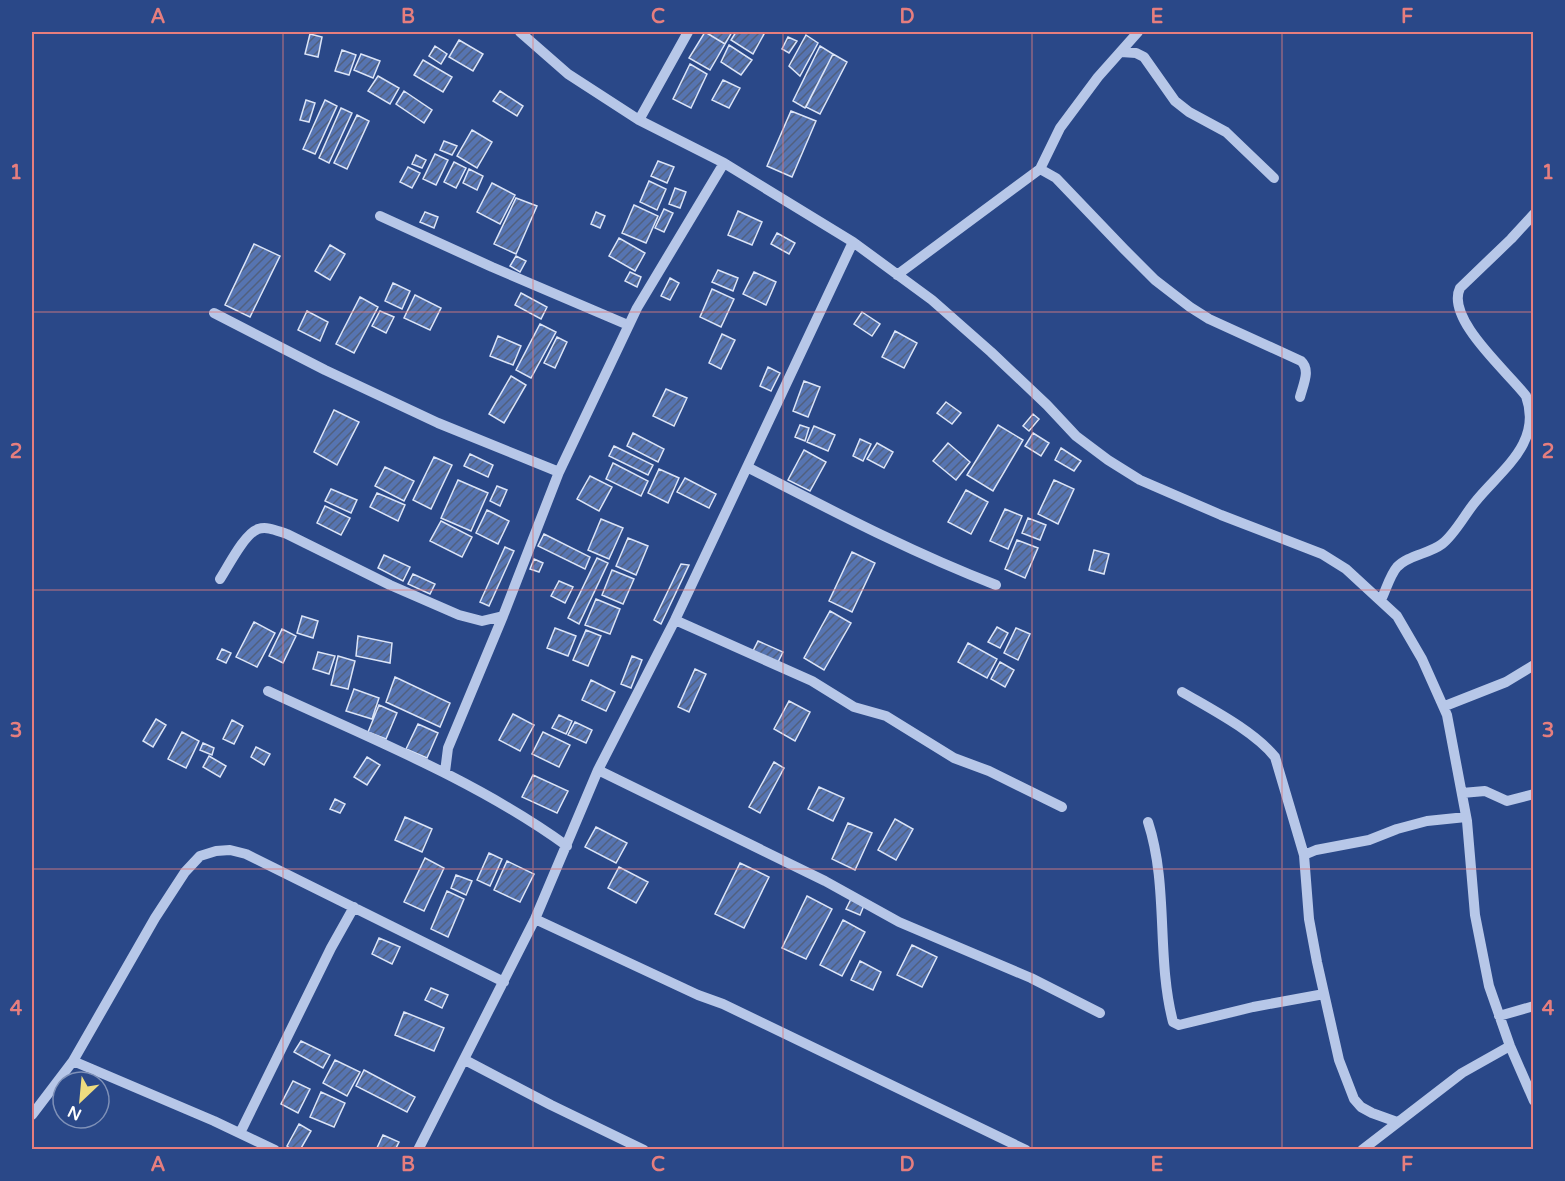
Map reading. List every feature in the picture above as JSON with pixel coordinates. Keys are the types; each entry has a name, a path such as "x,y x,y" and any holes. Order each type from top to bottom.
{"street":[{"path":"520,32 532,36 568,74 639,120 724,163 853,242 932,300 1047,405 1076,436 1108,460 1140,480 1221,515 1322,554 1346,569 1397,616 1422,659 1444,706 1466,817 1474,915 1489,986 1510,1046 1533,1101"},
{"path":"639,120 688,32"},
{"path":"897,275 1040,169 1060,128 1098,77 1138,32"},
{"path":"1121,52 1136,53 1144,57 1175,101 1189,112 1226,132 1274,178"},
{"path":"445,772 448,748 495,636 559,472 628,325 724,163"},
{"path":"1040,169 1056,178 1132,257 1190,307 1209,319 1301,361 1306,371 1300,397"},
{"path":"1381,600 1397,567 1441,545 1446,540 1478,500 1515,460 1525,438 1530,420 1530,407 1526,396 1478,341 1464,319 1457,298 1460,288 1511,239 1533,214"},
{"path":"380,216 628,325"},
{"path":"418,1149 535,919 598,770 675,620 853,242"},
{"path":"214,313 325,370 438,423 559,472"},
{"path":"747,467 862,527 996,585"},
{"path":"220,579 243,543 256,530 269,528 287,534 459,615 482,621 503,616"},
{"path":"675,620 812,681 854,707 886,716 954,758 989,771 1062,807"},
{"path":"482,621 495,636"},
{"path":"1444,706 1506,682 1533,665"},
{"path":"268,691 445,772 546,830 567,846"},
{"path":"1182,692 1228,719 1269,749 1275,757 1304,855 1309,919 1340,1060 1354,1100 1360,1107 1397,1122"},
{"path":"598,770 825,881 900,922 1031,978 1100,1013"},
{"path":"1462,793 1485,791 1507,801 1533,794"},
{"path":"1304,855 1316,850 1369,840 1427,821 1466,817"},
{"path":"1148,822 1157,865 1164,967 1168,1005 1173,1022 1179,1025 1254,1007 1324,994"},
{"path":"32,1115 73,1061 185,872 200,856 216,851 230,850 246,854 504,982"},
{"path":"240,1133 331,948 354,907"},
{"path":"535,919 744,1014 1026,1149"},
{"path":"1499,1016 1533,1006"},
{"path":"1362,1149 1462,1073 1510,1046"},
{"path":"465,1060 551,1105 644,1149"},
{"path":"73,1061 275,1149"}],"building":[{"path":"705,32 732,32 725,44"},
{"path":"705,32 725,44 710,70 689,58"},
{"path":"736,32 764,34 753,54 731,40"},
{"path":"310,34 322,37 318,57 305,54"},
{"path":"806,35 818,43 800,76 789,66"},
{"path":"788,37 797,41 789,53 782,49"},
{"path":"459,40 483,54 473,71 449,57"},
{"path":"729,45 752,60 741,75 721,62"},
{"path":"435,46 447,54 441,64 429,56"},
{"path":"820,46 833,54 805,108 793,101"},
{"path":"342,50 356,55 349,75 335,71"},
{"path":"361,54 380,61 373,78 354,70"},
{"path":"833,54 847,62 820,114 806,107"},
{"path":"423,60 452,77 443,92 414,75"},
{"path":"690,64 707,74 691,108 673,99"},
{"path":"378,76 399,88 390,104 368,91"},
{"path":"723,80 740,88 729,108 712,100"},
{"path":"404,91 432,110 424,123 396,104"},
{"path":"500,91 523,106 517,116 493,101"},
{"path":"306,100 315,103 309,122 300,120"},
{"path":"325,100 337,106 315,154 303,149"},
{"path":"341,108 352,113 329,163 319,158"},
{"path":"791,111 816,121 792,177 767,166"},
{"path":"357,115 369,121 347,169 334,163"},
{"path":"472,130 492,142 477,168 457,156"},
{"path":"444,141 457,146 452,155 440,150"},
{"path":"435,154 448,160 436,185 423,179"},
{"path":"416,155 426,160 422,168 412,164"},
{"path":"658,161 674,167 667,183 651,176"},
{"path":"454,162 466,168 456,188 444,182"},
{"path":"408,167 420,173 412,188 400,182"},
{"path":"469,169 483,176 477,190 463,183"},
{"path":"649,181 666,189 657,210 640,202"},
{"path":"492,183 515,195 500,224 477,212"},
{"path":"675,188 686,192 680,208 669,204"},
{"path":"516,198 537,206 516,254 494,244"},
{"path":"634,205 658,216 646,243 622,233"},
{"path":"664,209 673,213 664,232 655,228"},
{"path":"738,211 762,222 752,245 728,235"},
{"path":"425,212 438,217 434,228 420,222"},
{"path":"596,212 605,216 600,228 591,224"},
{"path":"777,233 795,243 789,254 771,244"},
{"path":"619,238 645,253 635,271 609,256"},
{"path":"254,244 280,256 250,317 225,305"},
{"path":"330,245 345,254 330,280 315,271"},
{"path":"516,256 526,261 520,272 510,266"},
{"path":"718,270 738,278 733,291 712,282"},
{"path":"630,272 641,277 637,287 625,281"},
{"path":"754,272 776,282 766,305 743,294"},
{"path":"670,278 679,283 670,300 661,296"},
{"path":"393,283 410,291 402,309 385,301"},
{"path":"712,289 734,299 721,327 700,317"},
{"path":"521,293 547,307 541,319 515,305"},
{"path":"415,295 441,308 430,330 404,318"},
{"path":"360,297 378,307 354,353 336,344"},
{"path":"307,311 328,322 320,341 298,330"},
{"path":"380,311 394,317 386,333 372,326"},
{"path":"862,312 880,324 872,336 854,324"},
{"path":"540,324 556,332 531,378 516,370"},
{"path":"895,331 917,343 904,368 882,357"},
{"path":"722,334 735,340 721,369 709,363"},
{"path":"498,336 521,346 513,365 490,356"},
{"path":"557,337 567,342 555,368 544,363"},
{"path":"768,367 780,373 771,391 760,386"},
{"path":"511,376 526,385 504,423 489,414"},
{"path":"804,381 820,387 808,417 793,411"},
{"path":"666,389 687,398 674,426 653,416"},
{"path":"946,402 961,413 952,424 937,413"},
{"path":"334,410 359,422 337,465 314,452"},
{"path":"1033,414 1039,419 1029,431 1023,426"},
{"path":"800,425 809,428 805,441 795,437"},
{"path":"998,425 1023,440 993,491 967,475"},
{"path":"814,426 835,435 828,451 807,442"},
{"path":"633,433 664,449 658,462 627,446"},
{"path":"1033,433 1049,443 1041,456 1025,446"},
{"path":"860,439 871,444 863,461 853,456"},
{"path":"877,443 893,452 884,468 867,459"},
{"path":"948,443 970,462 956,480 933,461"},
{"path":"614,446 653,465 648,475 609,456"},
{"path":"1061,448 1081,461 1074,471 1055,460"},
{"path":"804,450 826,462 810,491 788,480"},
{"path":"470,454 493,465 488,477 464,466"},
{"path":"434,457 452,465 431,509 413,500"},
{"path":"613,463 648,481 641,496 606,479"},
{"path":"385,467 414,481 404,501 375,486"},
{"path":"659,469 679,478 668,503 648,493"},
{"path":"590,476 612,487 599,511 577,499"},
{"path":"685,478 716,494 709,508 677,492"},
{"path":"458,480 488,493 471,531 441,518"},
{"path":"1054,480 1074,489 1058,524 1038,514"},
{"path":"497,486 507,490 500,506 490,501"},
{"path":"331,489 357,500 351,513 325,501"},
{"path":"966,490 988,502 971,534 948,522"},
{"path":"377,493 405,505 398,521 370,507"},
{"path":"325,506 350,518 341,535 317,523"},
{"path":"1005,509 1022,516 1008,549 990,541"},
{"path":"487,510 509,521 498,544 476,533"},
{"path":"1028,518 1046,525 1040,540 1022,533"},
{"path":"601,519 623,528 609,559 588,550"},
{"path":"441,521 472,537 462,557 430,541"},
{"path":"544,534 590,557 585,569 538,546"},
{"path":"628,538 648,546 636,575 616,566"},
{"path":"1017,540 1038,548 1025,578 1005,569"},
{"path":"505,547 514,551 489,606 480,602"},
{"path":"1094,550 1109,554 1104,574 1089,570"},
{"path":"852,552 875,563 852,612 829,601"},
{"path":"384,555 410,567 403,581 378,568"},
{"path":"597,558 608,563 579,624 568,618"},
{"path":"534,559 543,563 539,572 530,569"},
{"path":"681,564 689,565 661,624 654,620"},
{"path":"612,570 634,579 623,604 602,595"},
{"path":"413,574 435,584 430,594 408,584"},
{"path":"559,581 573,587 565,603 551,596"},
{"path":"596,599 620,609 610,634 585,625"},
{"path":"830,611 851,623 824,670 804,658"},
{"path":"302,616 318,621 313,638 297,633"},
{"path":"254,622 275,633 257,667 236,657"},
{"path":"997,627 1008,633 1000,648 988,642"},
{"path":"555,628 576,636 568,656 547,648"},
{"path":"1016,628 1030,634 1018,660 1004,653"},
{"path":"282,629 296,636 283,663 269,656"},
{"path":"586,630 601,636 588,666 573,660"},
{"path":"358,636 392,643 390,663 356,656"},
{"path":"758,641 783,652 778,662 753,651"},
{"path":"968,643 997,659 987,678 958,662"},
{"path":"222,649 231,653 226,663 217,659"},
{"path":"318,652 335,656 329,674 313,669"},
{"path":"338,656 355,661 348,689 331,685"},
{"path":"632,656 642,660 631,688 621,684"},
{"path":"1000,662 1014,670 1005,687 991,679"},
{"path":"695,669 706,674 689,712 678,707"},
{"path":"395,677 450,703 440,727 386,702"},
{"path":"591,680 615,692 606,711 582,700"},
{"path":"354,689 379,698 372,719 346,711"},
{"path":"789,701 810,712 795,741 774,729"},
{"path":"379,705 397,713 386,739 368,732"},
{"path":"513,714 534,725 520,751 499,740"},
{"path":"559,715 572,721 566,734 552,728"},
{"path":"156,719 166,725 153,747 143,741"},
{"path":"232,720 243,726 234,744 223,739"},
{"path":"575,722 592,730 586,743 568,735"},
{"path":"418,724 438,733 427,758 406,749"},
{"path":"182,732 199,741 186,768 168,759"},
{"path":"543,732 570,745 559,767 532,754"},
{"path":"203,743 214,748 212,755 200,750"},
{"path":"256,747 270,754 264,765 251,757"},
{"path":"209,756 226,766 220,777 203,767"},
{"path":"367,757 380,765 367,785 354,777"},
{"path":"774,762 784,768 760,813 749,807"},
{"path":"533,775 568,791 557,813 522,797"},
{"path":"819,787 844,798 833,821 808,809"},
{"path":"335,799 345,804 340,813 330,809"},
{"path":"405,817 432,829 422,852 395,840"},
{"path":"895,819 913,829 896,860 878,850"},
{"path":"848,823 872,833 855,870 832,859"},
{"path":"596,827 627,843 616,863 585,847"},
{"path":"489,853 502,859 490,886 477,880"},
{"path":"425,858 444,868 424,911 404,902"},
{"path":"507,861 534,874 520,902 494,890"},
{"path":"740,863 769,877 744,928 715,914"},
{"path":"619,867 648,882 636,903 608,888"},
{"path":"456,875 472,881 466,895 451,888"},
{"path":"447,891 464,899 448,937 431,929"},
{"path":"807,896 832,909 806,959 782,948"},
{"path":"852,897 865,903 860,915 846,909"},
{"path":"843,920 865,932 842,976 820,965"},
{"path":"379,938 400,947 392,964 372,954"},
{"path":"912,945 937,957 922,987 897,975"},
{"path":"860,961 881,972 873,990 851,980"},
{"path":"431,988 448,995 442,1008 425,1000"},
{"path":"404,1012 444,1028 434,1051 395,1035"},
{"path":"301,1041 330,1055 323,1068 294,1052"},
{"path":"335,1060 360,1072 347,1096 323,1083"},
{"path":"364,1070 415,1097 407,1112 356,1086"},
{"path":"293,1081 310,1089 298,1113 281,1104"},
{"path":"321,1092 345,1103 334,1127 310,1117"},
{"path":"299,1124 311,1131 300,1150 292,1150 287,1146"},
{"path":"383,1135 399,1142 395,1150 376,1150"}]}
